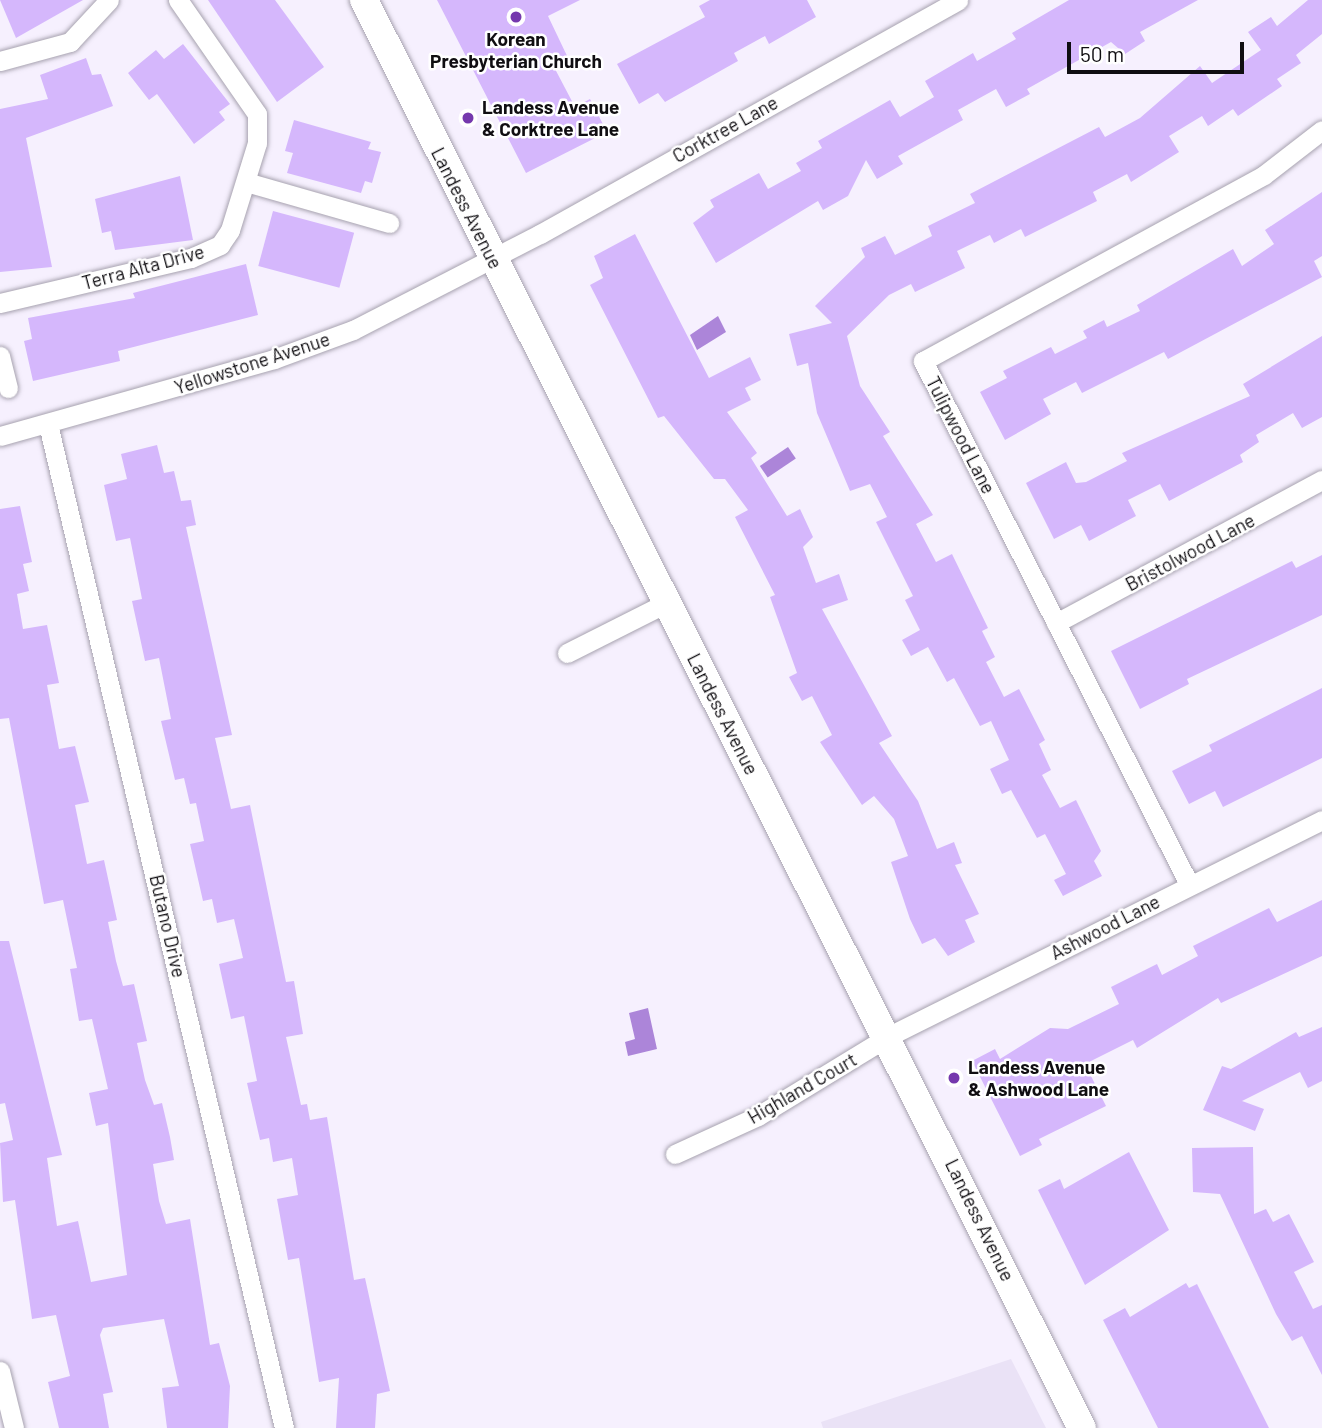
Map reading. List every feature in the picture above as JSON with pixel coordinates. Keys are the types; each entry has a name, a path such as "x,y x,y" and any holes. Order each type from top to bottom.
{"main road":[{"name":"Landess Avenue","path":"364,0 666,603 889,1036 1082,1428"}],"street":[{"path":"0,61 70,42 109,0"},
{"name":"Terra Alta Drive","path":"0,303 208,252 230,230 246,182 257,114 178,0"},
{"name":"Corktree Lane","path":"492,259 958,0"},
{"name":"Tulipwood Lane","path":"1189,884 923,361 1264,176 1322,130"},
{"path":"246,182 388,223"},
{"name":"Yellowstone Avenue","path":"0,436 297,351 492,259"},
{"path":"0,356 8,388"},
{"name":"Butano Drive","path":"48,424 284,1428"},
{"name":"Bristolwood Lane","path":"1056,623 1322,480"},
{"path":"567,653 666,603"},
{"name":"Ashwood Lane","path":"889,1036 1322,820"},
{"name":"Highland Court","path":"675,1154 758,1116 889,1036"},
{"path":"0,1371 14,1428"}],"shaded area":[{"path":"718,316 726,332 697,350 690,335"},
{"path":"788,447 796,459 768,478 760,466"},
{"path":"648,1008 657,1049 628,1056 625,1042 635,1039 629,1013"},
{"path":"1011,1359 1046,1428 823,1428 821,1422"}],"building":[{"path":"0,0 83,0 16,38"},
{"path":"208,0 275,0 324,67 277,102"},
{"path":"437,0 580,0 548,16 569,60 554,67 575,107 590,99 607,132 526,173"},
{"path":"710,0 807,0 816,17 769,44 765,36 734,53 738,61 665,102 658,93 639,104 617,64 705,17 699,6"},
{"path":"1069,0 1198,0 1140,32 1145,41 1125,54 1111,42 1027,89 1030,94 1006,107 996,89 958,110 963,120 898,156 903,164 877,179 866,160 848,196 823,210 818,201 716,263 693,223 714,207 710,200 759,173 768,189 801,171 796,163 822,148 818,141 890,100 900,117 934,97 925,81 973,53 977,61 1016,39 1012,33"},
{"path":"1308,0 1322,0 1322,34 1296,55 1301,63 1277,79 1282,86 1238,116 1233,109 1208,126 1202,116 1169,136 1179,152 1131,182 1127,174 1093,192 1097,201 1025,237 1021,229 994,243 990,235 957,251 965,268 915,292 911,284 889,295 847,336 860,386 890,432 883,436 933,515 916,524 936,562 952,554 988,628 982,631 995,657 986,662 1004,697 1019,689 1045,740 1039,744 1051,770 1042,775 1060,808 1076,800 1101,851 1094,861 1102,876 1063,896 1054,880 1066,874 1045,834 1037,838 1011,790 1002,794 990,769 1009,760 991,721 980,726 954,678 947,682 928,647 911,656 902,640 920,630 905,600 913,596 876,522 887,517 870,484 850,491 817,413 808,363 797,366 789,334 832,323 815,306 865,257 861,248 885,236 895,255 932,236 928,226 975,203 970,194 1099,127 1105,137 1140,118 1200,66 1212,83 1261,50 1248,32 1271,17 1277,26"},
{"path":"183,44 230,104 219,112 225,120 194,144 157,94 149,100 128,73 156,50 164,59"},
{"path":"86,58 92,75 101,74 113,106 26,138 52,267 0,272 0,109 48,99 40,75"},
{"path":"294,120 371,142 368,149 381,152 372,183 365,181 361,193 287,173 293,153 285,151"},
{"path":"180,176 193,240 115,250 111,231 102,233 95,199"},
{"path":"1322,192 1322,256 1314,261 1322,277 1168,359 1164,352 1082,393 1076,382 1043,399 1051,414 1005,440 980,392 1007,378 1003,371 1051,347 1055,354 1087,338 1083,331 1104,320 1107,327 1140,311 1137,305 1233,249 1242,266 1274,244 1265,230"},
{"path":"273,211 354,233 339,288 258,266"},
{"path":"635,234 709,378 750,357 761,380 745,388 751,400 727,412 757,453 751,458 787,516 800,509 813,537 803,547 816,583 839,574 848,600 822,609 892,736 879,743 918,801 937,849 954,842 962,863 955,865 979,914 965,920 975,942 948,956 935,938 922,944 910,919 891,862 908,856 894,819 874,796 862,805 820,742 832,735 812,696 802,701 789,677 797,673 770,597 775,595 735,517 748,510 725,479 714,479 664,416 658,418 590,285 603,278 594,256"},
{"path":"246,264 258,315 118,351 120,361 33,381 24,341 32,339 28,318 135,298 133,293"},
{"path":"1322,336 1322,417 1302,428 1293,413 1256,435 1259,442 1240,455 1243,462 1169,501 1160,484 1128,500 1136,516 1089,541 1081,525 1054,539 1026,483 1066,462 1076,483 1086,482 1127,461 1122,453 1250,396 1243,384"},
{"path":"157,445 164,473 174,471 181,501 191,500 196,525 186,527 232,735 215,738 231,809 250,805 286,982 294,981 303,1034 286,1037 301,1105 307,1104 310,1120 327,1117 354,1280 365,1278 390,1391 377,1394 375,1428 336,1428 339,1378 319,1382 299,1258 288,1260 277,1199 298,1195 292,1158 273,1162 269,1138 260,1140 247,1083 257,1081 244,1016 231,1019 219,964 243,958 234,919 217,923 212,899 203,901 190,844 204,841 196,803 190,804 184,778 175,780 161,721 171,719 159,658 145,661 132,601 142,599 130,538 116,541 104,485 127,479 121,454"},
{"path":"20,506 32,562 23,564 29,591 17,594 23,629 47,625 59,683 47,685 59,749 75,746 89,802 75,805 87,864 104,860 117,920 108,922 116,961 123,986 134,984 147,1041 137,1043 145,1080 154,1105 162,1103 170,1137 174,1160 153,1164 159,1201 166,1224 190,1219 210,1345 219,1343 230,1386 228,1428 167,1428 162,1388 179,1386 164,1319 103,1328 100,1335 113,1392 103,1394 109,1428 59,1428 48,1382 70,1376 56,1315 32,1319 15,1200 3,1202 0,1143 13,1140 5,1103 0,1104 0,941 9,941 62,1155 47,1158 57,1226 78,1221 91,1282 127,1275 108,1123 96,1126 89,1093 108,1089 92,1019 79,1021 70,969 77,968 63,900 44,904 9,718 0,719 0,509"},
{"path":"1322,555 1322,615 1187,679 1189,684 1140,709 1111,651 1292,561 1296,568"},
{"path":"1322,688 1322,758 1223,807 1215,791 1189,804 1172,771 1212,751 1209,745"},
{"path":"1322,900 1322,956 1221,1003 1218,998 1137,1048 1133,1040 1085,1064 1106,1106 1039,1139 1042,1145 1020,1156 972,1061 995,1049 1000,1059 1050,1028 1068,1029 1119,1004 1111,987 1157,964 1162,975 1198,956 1193,946 1269,908 1277,922"},
{"path":"1322,1027 1322,1081 1308,1088 1300,1072 1242,1101 1264,1109 1255,1131 1203,1110 1222,1066 1231,1069 1296,1032 1299,1037"},
{"path":"1253,1147 1254,1214 1266,1209 1273,1222 1289,1214 1314,1262 1294,1272 1313,1309 1322,1305 1322,1375 1302,1336 1292,1341 1276,1314 1220,1194 1193,1192 1192,1148"},
{"path":"1129,1152 1169,1230 1085,1285 1038,1190 1060,1179 1064,1189"},
{"path":"1186,1283 1189,1288 1197,1284 1269,1428 1158,1428 1103,1320 1125,1308 1130,1317"}],"place":[{"name":"Korean Presbyterian Church","path":"516,17"},
{"name":"Landess Avenue & Corktree Lane","path":"468,118"},
{"name":"Landess Avenue & Ashwood Lane","path":"954,1078"}]}
